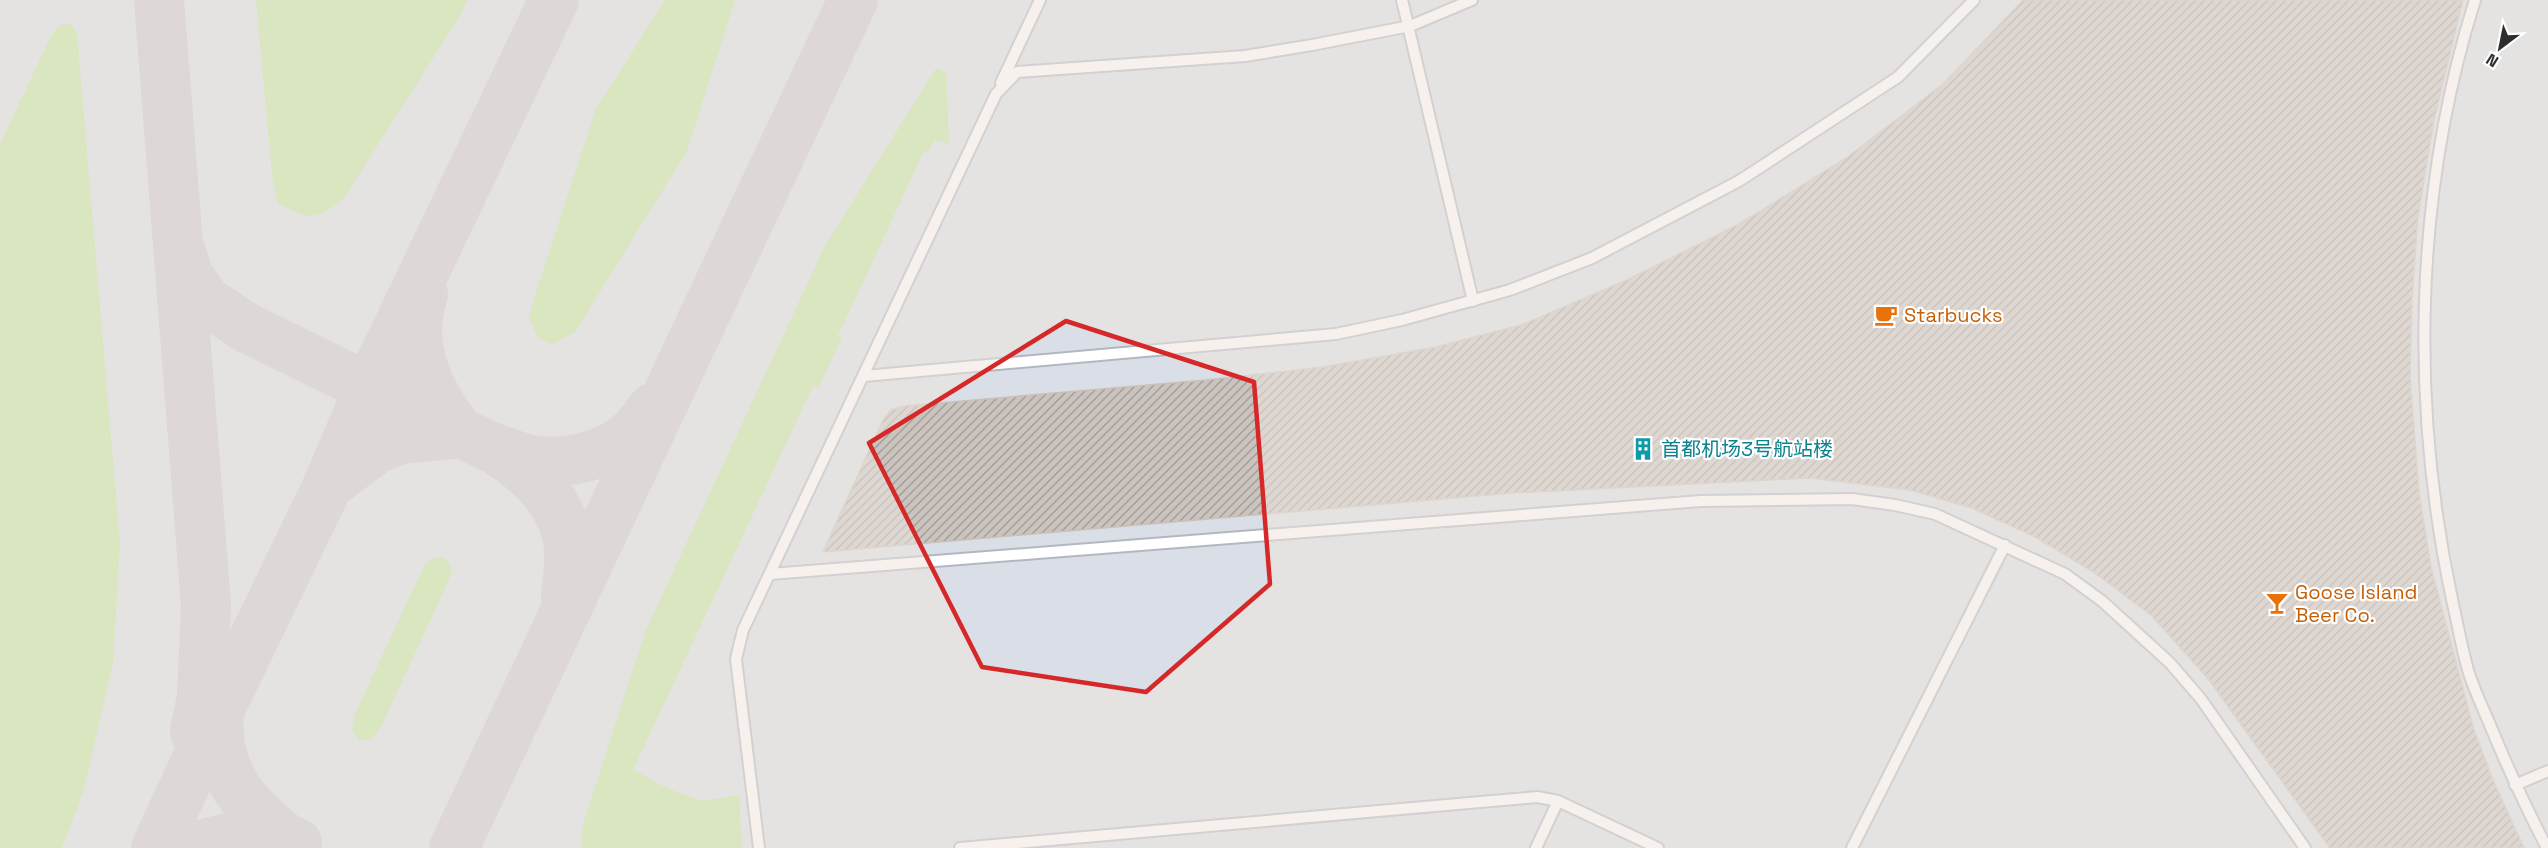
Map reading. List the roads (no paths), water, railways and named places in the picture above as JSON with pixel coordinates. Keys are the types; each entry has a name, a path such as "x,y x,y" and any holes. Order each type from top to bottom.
{"lane":[{"path":"759,848 736,659 743,630 1040,0"},
{"path":"1402,0 1410,26 1473,301"},
{"path":"996,94 1017,72 1245,56 1410,26 1472,0"},
{"path":"864,376 1336,334 1402,320 1473,301 1550,276 1592,258 1738,181 1898,77 1974,0"},
{"path":"2475,0 2460,48 2445,122 2429,231 2423,332 2427,447 2444,561 2468,671 2515,785 2547,848"},
{"path":"770,574 1701,501 1852,499 1895,506 1935,514 2005,545 2065,574 2102,601 2170,663 2200,699 2305,848"},
{"path":"1852,848 2005,545"},
{"path":"2515,785 2548,771"},
{"path":"960,848 1518,798 1558,801 1658,848"},
{"path":"1536,848 1558,801"}],"place":[{"name":"Starbucks","path":"1886,315"},
{"name":"首都机场3号航站楼","path":"1643,449"},
{"name":"Goose Island Beer Co.","path":"2277,603"}]}
